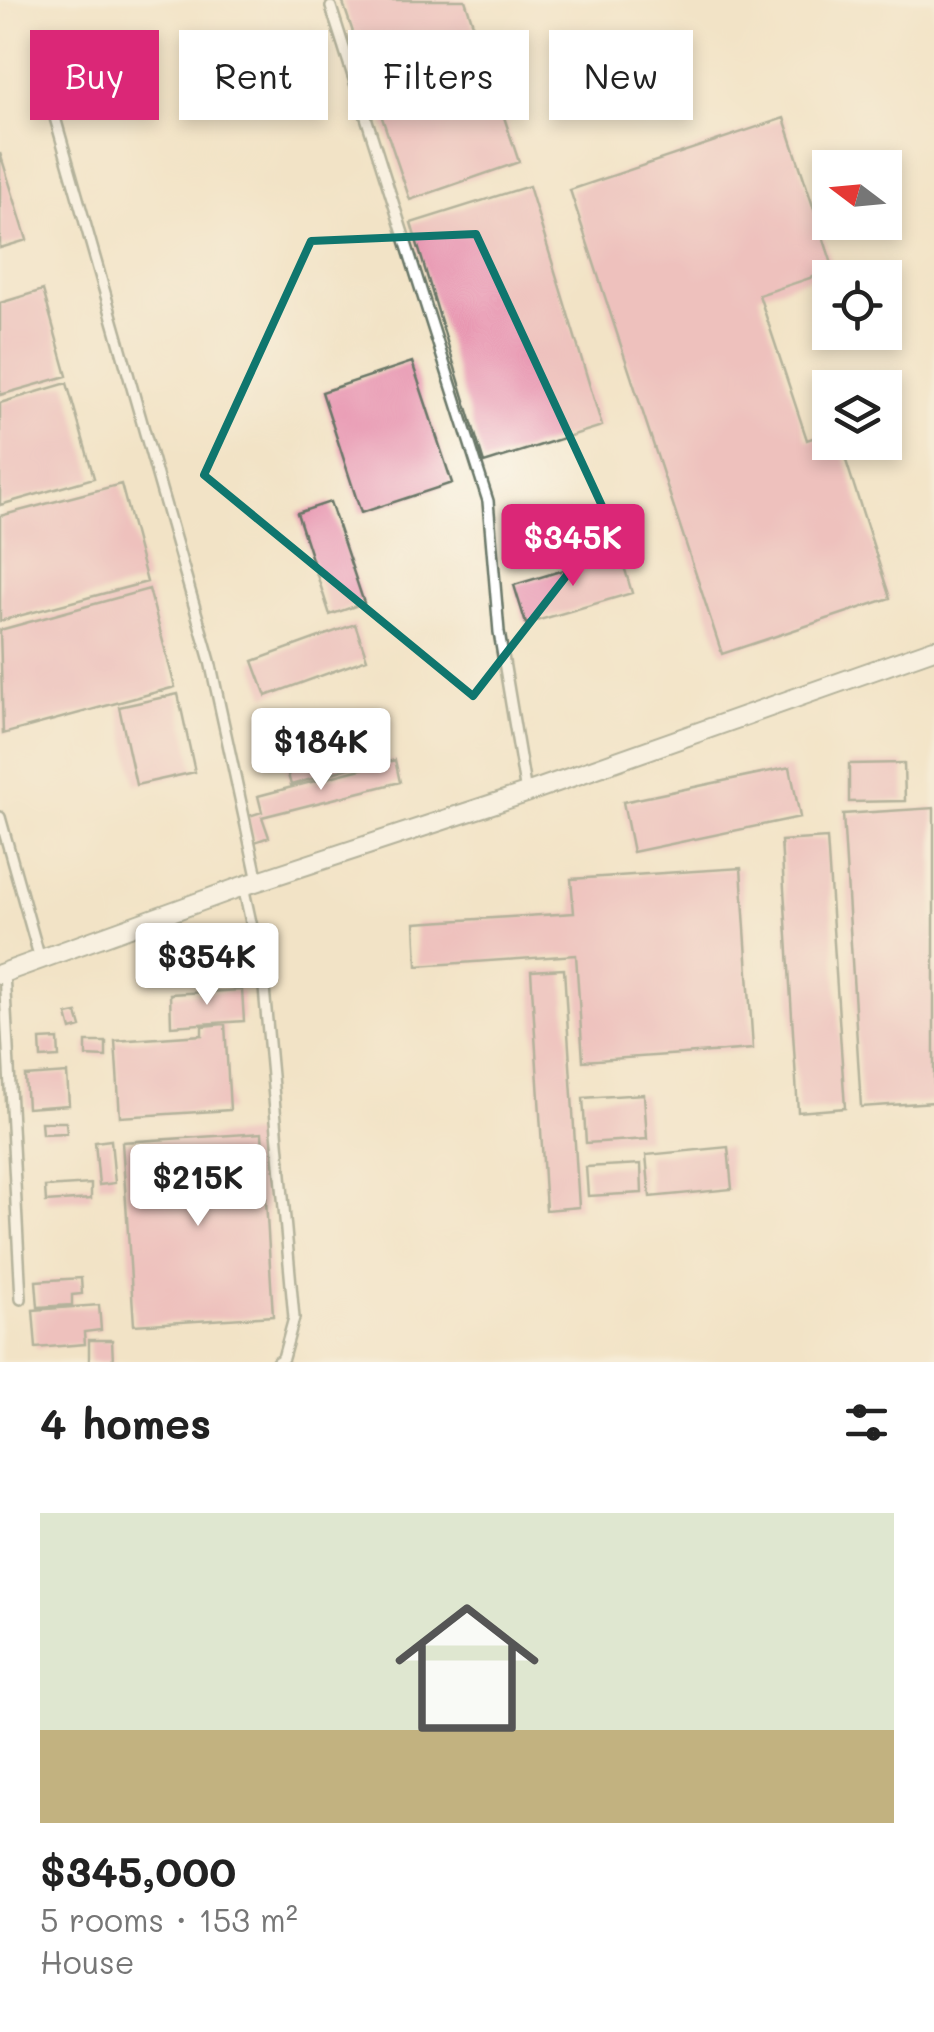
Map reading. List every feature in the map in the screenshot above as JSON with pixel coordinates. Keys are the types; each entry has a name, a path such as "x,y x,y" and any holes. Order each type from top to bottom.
{"street":[{"path":"2,973 934,648"}],"lane":[{"path":"331,7 488,501 499,632 526,792"},
{"path":"56,120 210,661 251,883 294,1318 284,1358 277,1362"},
{"path":"0,817 40,960"},
{"path":"2,973 22,1300"}],"highlighted area":[{"path":"476,234 609,521 473,696 204,475 311,241"}],"building":[{"path":"342,0 465,0 475,30 352,30"},
{"path":"784,118 812,203 812,240 824,240 831,260 812,260 812,277 759,295 807,440 812,438 812,460 846,460 890,598 722,654 570,190"},
{"path":"383,120 505,120 519,162 410,200"},
{"path":"0,153 27,240 0,248"},
{"path":"529,186 602,426 484,463 411,223"},
{"path":"43,290 67,376 0,395 0,303"},
{"path":"412,362 452,483 361,513 322,392"},
{"path":"67,383 94,478 0,505 0,403"},
{"path":"121,484 147,582 0,621 0,516"},
{"path":"330,502 364,603 330,615 297,513"},
{"path":"620,553 632,593 526,624 514,585"},
{"path":"149,589 175,687 3,734 0,630"},
{"path":"355,624 367,659 266,696 253,661"},
{"path":"178,694 195,772 136,785 119,707"},
{"path":"373,735 380,759 291,785 284,761"},
{"path":"395,760 400,782 262,817 269,837 255,842 246,817 262,812 258,796"},
{"path":"904,763 905,801 849,802 849,764"},
{"path":"790,767 800,817 633,852 623,802"},
{"path":"934,808 934,1102 861,1107 843,814"},
{"path":"827,838 845,1108 798,1112 781,841"},
{"path":"741,868 753,1049 583,1061 576,955 417,966 415,923 574,913 571,879"},
{"path":"564,969 579,1207 546,1210 531,971"},
{"path":"242,990 244,1021 171,1026 170,994"},
{"path":"77,1013 81,1027 71,1030 67,1015"},
{"path":"225,1024 230,1110 120,1117 115,1041 202,1035 202,1026"},
{"path":"58,1039 59,1057 41,1058 40,1040"},
{"path":"86,1042 106,1042 106,1057 86,1056"},
{"path":"67,1073 69,1105 27,1108 25,1076"},
{"path":"644,1094 647,1139 586,1143 583,1098"},
{"path":"41,1122 66,1122 67,1133 42,1134"},
{"path":"262,1133 273,1316 134,1325 122,1142"},
{"path":"111,1140 115,1183 99,1185 95,1142"},
{"path":"728,1147 732,1189 650,1197 646,1155"},
{"path":"641,1164 642,1193 588,1196 586,1167"},
{"path":"91,1184 91,1199 46,1202 45,1187"},
{"path":"81,1278 82,1294 72,1295 72,1305 38,1307 36,1281"},
{"path":"99,1305 101,1330 84,1332 85,1344 36,1348 33,1310"},
{"path":"89,1340 112,1340 113,1362 89,1362"}]}
